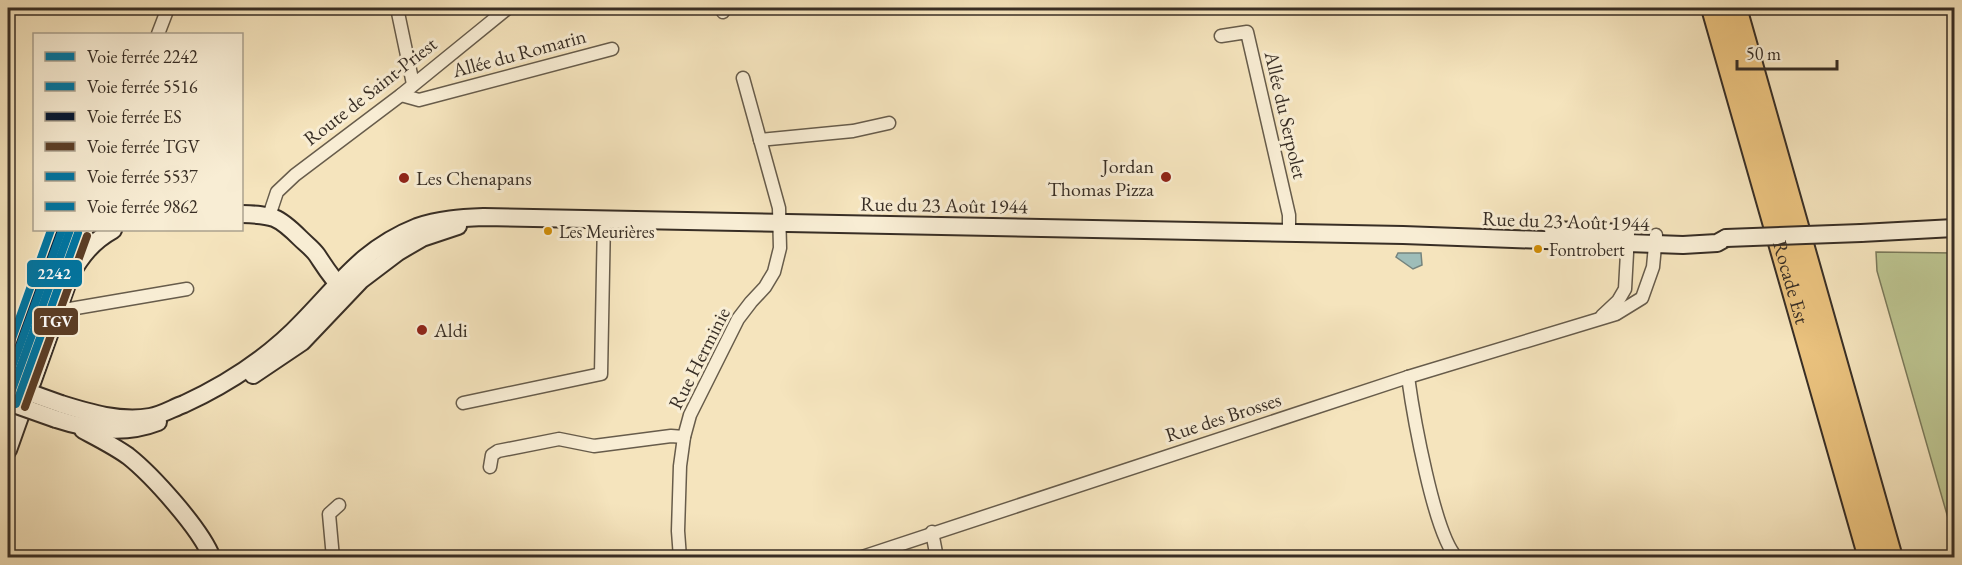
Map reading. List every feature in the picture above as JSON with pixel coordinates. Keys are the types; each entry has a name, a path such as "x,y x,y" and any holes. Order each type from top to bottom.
{"highway":[{"name":"Rocade Est","path":"1713,8 1870,558"},
{"name":"Rocade Est","path":"1735,8 1891,558"}],"main road":[{"path":"243,214 278,218 288,225 316,253 342,288"},
{"name":"Rue du 23 Août 1944","path":"342,288 355,275 365,257 396,237 418,227 447,219 484,217 1628,238 1683,245 1716,243 1726,238 1954,228"},
{"path":"8,450 70,276 82,254 104,232"},
{"path":"316,253 355,275"},
{"path":"63,416 96,415 126,418 152,416 170,410 207,393 258,361 342,288"},
{"path":"8,402 117,431 134,430 180,413 266,368 302,342 342,288"},
{"path":"8,385 129,457 175,503 208,548 212,558"}],"street":[{"path":"158,33 168,8"},
{"path":"397,8 413,84"},
{"name":"Route de Saint-Priest","path":"269,216 277,192 295,175 401,95 508,8"},
{"name":"Allée du Serpolet","path":"1221,36 1247,32 1289,215 1289,233"},
{"name":"Allée du Romarin","path":"401,95 419,100 612,49"},
{"name":"Rue Herminie","path":"680,558 678,531 680,466 684,436 690,415 738,319 765,287 774,272 780,248 779,208 743,78"},
{"path":"760,140 852,131 889,123"},
{"path":"463,403 601,374 604,219"},
{"name":"Rue des Brosses","path":"1601,317 1618,301 1625,290 1628,238"},
{"name":"Rue des Brosses","path":"859,558 932,532 1408,377 1616,314 1642,298 1651,277 1656,240"},
{"path":"58,308 70,309 187,289"},
{"path":"1408,377 1412,407 1440,528 1451,552 1457,558"},
{"path":"490,467 492,455 498,451 559,439 594,446 684,436"},
{"path":"333,558 329,514 339,505"},
{"path":"932,532 937,558"}],"green space":[{"path":"1876,252 1954,253 1954,539 1877,271"}],"water":[{"path":"1398,253 1421,253 1422,265 1413,269 1396,257"}],"rail line":[{"name":"9862","path":"8,350 51,231"},
{"name":"ES","path":"8,376 61,231"},
{"name":"5537","path":"8,378 62,231"},
{"name":"2242","path":"8,401 70,231"},
{"name":"5516","path":"16,404 78,233"},
{"name":"TGV","path":"25,407 87,236"}],"place":[{"name":"Jordan Thomas Pizza","path":"1166,177"},
{"name":"Les Chenapans","path":"404,178"},
{"name":"Les Meurières","path":"548,231"},
{"name":"Fontrobert","path":"1538,249"},
{"name":"Aldi","path":"422,330"}]}
